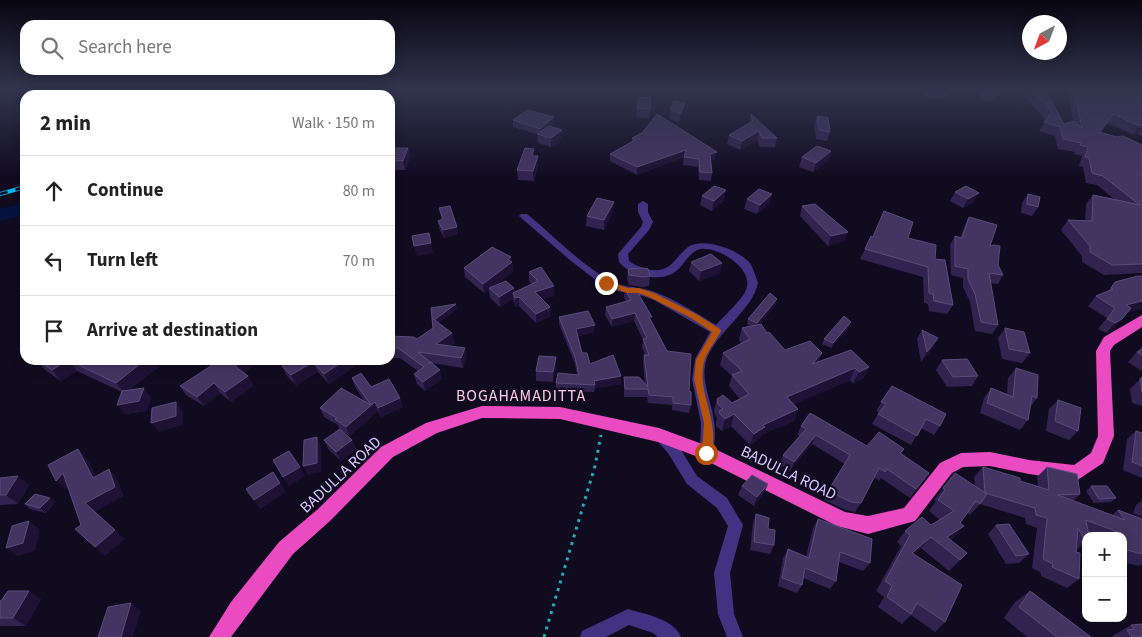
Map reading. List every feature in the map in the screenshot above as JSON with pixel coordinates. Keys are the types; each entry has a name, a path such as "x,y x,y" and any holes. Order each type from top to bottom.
{"highway":[{"name":"BADULLA ROAD","path":"219,637 238,609 286,548 324,515 387,452 432,428 482,412 560,413 604,421 659,435 706,453 843,520 868,525 909,515 946,468 961,460 990,459 1029,468 1076,473 1097,458 1106,436 1102,351 1109,341 1142,320"}],"street":[{"path":"643,204 643,212 648,222 646,228 623,254 624,262 635,270 658,274 671,270 692,249 701,246 724,250 745,264 752,283 751,292 717,331 701,360 698,379 708,423 706,453"},
{"path":"524,216 606,283 627,291 639,291 652,295 717,331"},
{"path":"659,435 673,449 692,480 722,503 736,525 722,573 726,614 735,637"},
{"path":"588,637 628,617 658,626 673,637"}],"path":[{"path":"544,637 595,466 604,421"}],"building":[{"path":"515,119 552,119 540,129 513,120"},
{"path":"653,119 664,119 717,152 710,154 712,173 700,172 699,159 684,157 686,150 637,167 610,154 635,140 632,138 642,133"},
{"path":"752,119 756,119 777,138 762,138 759,131 742,141 729,135 753,121"},
{"path":"817,119 828,119 830,132 819,130"},
{"path":"1047,119 1061,119 1064,124 1074,121 1082,128 1080,119 1110,119 1099,132 1117,137 1123,136 1142,145 1142,264 1112,265 1090,252 1090,246 1068,220 1092,221 1093,195 1140,205 1103,176 1092,173 1089,158 1085,157 1088,147 1080,145 1081,143 1063,139 1060,127 1044,122"},
{"path":"1124,119 1142,119 1142,125 1139,126"},
{"path":"549,126 562,130 551,138 537,134"},
{"path":"817,146 831,151 816,163 802,157"},
{"path":"395,148 408,148 403,161 395,160"},
{"path":"525,148 534,149 532,156 538,156 533,171 517,170"},
{"path":"714,186 726,190 714,201 702,196"},
{"path":"966,186 979,193 968,199 955,192"},
{"path":"759,189 772,194 760,205 747,199"},
{"path":"1028,194 1040,197 1038,207 1027,204"},
{"path":"597,198 614,202 604,220 587,216"},
{"path":"815,204 848,232 831,236 802,206"},
{"path":"450,206 457,227 443,230 438,221 443,219 439,208"},
{"path":"884,211 913,222 908,238 936,245 935,259 945,260 953,305 934,301 933,294 929,293 928,267 865,249 871,236 873,237"},
{"path":"969,217 997,225 990,246 1000,246 998,265 1003,275 989,273 998,325 981,322 975,294 968,279 968,269 955,266 955,236 962,238"},
{"path":"429,233 431,243 414,246 412,236"},
{"path":"492,247 511,257 508,260 512,262 483,284 464,268"},
{"path":"711,254 722,263 701,271 691,262"},
{"path":"541,267 554,286 535,292 550,307 536,314 519,297 515,298 513,293 538,281 529,272"},
{"path":"628,269 648,269 650,276 629,275"},
{"path":"1142,276 1142,301 1126,305 1131,308 1122,319 1115,323 1107,319 1115,308 1096,296 1113,289 1111,288 1115,282"},
{"path":"506,281 514,288 499,297 489,288"},
{"path":"635,288 652,317 649,317 667,351 691,354 689,391 691,392 691,405 673,403 673,397 649,395 648,389 625,389 624,377 639,377 648,387 644,355 649,355 643,339 647,338 635,313 612,319 606,307 631,300 625,289"},
{"path":"770,293 777,299 757,323 748,319"},
{"path":"456,304 434,320 432,318 431,308"},
{"path":"588,311 595,325 576,329 582,353 587,353 590,364 613,355 621,376 594,381 595,385 556,383 558,373 579,375 575,357 559,317"},
{"path":"844,316 851,322 833,343 824,339"},
{"path":"432,318 452,333 436,344 465,348 461,358 418,352 430,362 428,364 431,362 440,370 423,382 414,374 424,367 398,348 395,348 395,336 417,339 433,328"},
{"path":"761,324 767,333 769,332 785,350 810,341 822,353 812,364 851,350 869,367 859,372 855,368 787,397 798,409 763,425 765,427 754,434 734,414 725,419 720,414 719,411 723,409 718,404 717,399 723,395 732,403 749,394 732,375 742,371 723,353 750,339 742,328"},
{"path":"1005,328 1024,332 1030,353 1009,349"},
{"path":"922,330 938,338 927,352"},
{"path":"539,356 556,357 553,372 536,371"},
{"path":"967,359 978,376 953,377 942,360"},
{"path":"44,365 60,365 52,370"},
{"path":"78,365 139,365 116,383"},
{"path":"212,365 236,365 235,366 248,376 225,392 214,383 197,397 180,386"},
{"path":"284,365 308,365 291,375 282,366"},
{"path":"316,365 338,365 324,374"},
{"path":"1016,368 1038,375 1037,398 1032,396 1028,420 987,403 991,388 1013,397"},
{"path":"361,373 371,387 389,379 400,398 378,408 375,402 346,427 335,419 337,418 320,408 341,388 371,405 352,378"},
{"path":"892,386 946,414 940,426 926,419 917,436 878,414 886,404 881,402"},
{"path":"144,388 139,401 117,405 122,391"},
{"path":"1058,400 1081,408 1078,431 1055,421"},
{"path":"176,402 176,416 151,423 152,408"},
{"path":"810,413 867,446 879,432 904,449 900,453 929,473 916,489 887,469 885,472 879,468 861,503 851,502 828,491 850,455 816,435 794,462 783,455 806,429 801,426"},
{"path":"340,429 352,440 336,452 324,440"},
{"path":"1136,431 1142,433 1142,466 1132,462"},
{"path":"317,437 317,463 303,466 304,440"},
{"path":"78,449 93,478 109,469 115,487 85,503 115,530 95,547 75,529 81,525 63,473 56,481 48,465"},
{"path":"289,451 300,467 283,477 273,460"},
{"path":"983,467 1020,478 1020,481 1049,490 1047,467 1077,474 1080,494 1058,495 1125,520 1118,510 1142,519 1142,554 1127,550 1127,532 1118,532 1086,520 1088,532 1082,532 1082,535 1078,528 1076,552 1080,553 1079,579 1052,567 1053,564 1043,559 1047,518 1036,515 1035,508 985,493"},
{"path":"273,472 280,483 254,500 246,489"},
{"path":"955,473 987,494 980,504 976,501 960,523 964,526 947,537 967,553 960,560 931,537 912,553 962,585 945,622 917,603 911,614 887,597 892,586 885,581 910,535 905,531 922,517 931,525 954,511 938,500 945,490 943,488"},
{"path":"752,475 768,484 757,497 742,486"},
{"path":"18,476 6,495 0,495 0,478"},
{"path":"1091,486 1107,486 1116,498 1099,499"},
{"path":"35,494 50,498 40,508 25,504"},
{"path":"756,514 769,518 768,529 775,530 774,545 754,542"},
{"path":"818,519 872,539 870,563 840,552 836,581 805,568 802,585 782,578 788,549 809,558"},
{"path":"29,521 23,543 6,548 12,526"},
{"path":"1009,524 1029,554 1016,556 996,525"},
{"path":"8,591 29,591 13,618 0,618 0,601"},
{"path":"1030,591 1091,637 1057,637 1019,607"},
{"path":"131,603 121,637 98,637 108,607"},
{"path":"1142,624 1142,637 1132,637 1127,630 1134,629 1131,625"}],"waterway":[{"path":"0,215 20,210"}],"railway":[{"path":"0,194 20,188"}],"district":[{"name":"BOGAHAMADITTA","path":"521,395"}],"route":[{"path":"606,283 627,291 639,291 652,295 717,331 701,360 698,379 708,423 706,453"}]}
